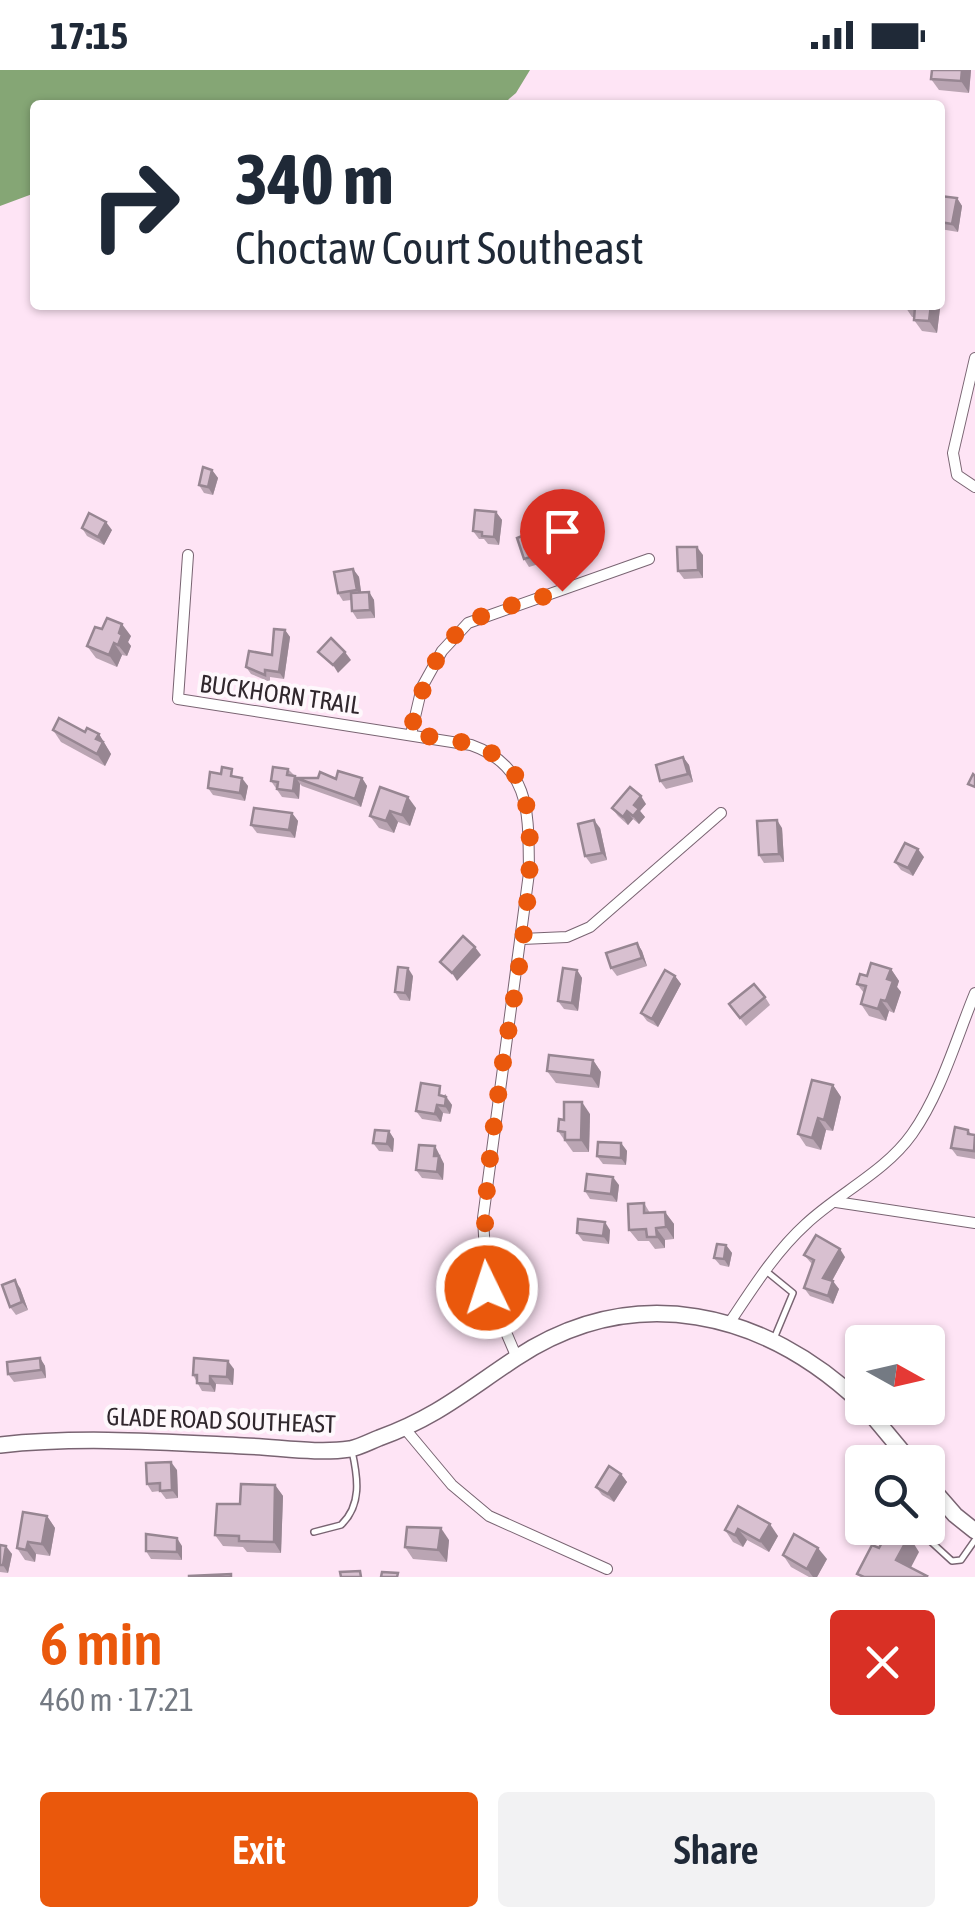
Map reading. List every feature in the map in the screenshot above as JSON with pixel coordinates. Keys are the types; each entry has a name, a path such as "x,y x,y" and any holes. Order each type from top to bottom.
{"street":[{"path":"975,358 953,453 956,475 975,486"},
{"name":"BUCKHORN TRAIL","path":"188,555 178,699 450,740 487,750 509,767 519,781 525,802 529,873 483,1218 487,1288 517,1358"},
{"path":"410,734 422,688 442,651 468,623 649,559"},
{"path":"522,939 567,937 590,927 721,814"},
{"path":"730,1322 805,1224 911,1136 931,1100 975,993"},
{"path":"836,1202 975,1222"},
{"name":"GLADE ROAD SOUTHEAST","path":"0,1445 69,1441 352,1448 406,1430 517,1358 568,1330 604,1318 674,1314 730,1322 773,1340 845,1390"},
{"name":"GLADE ROAD SOUTHEAST","path":"880,1425 896,1445"},
{"path":"406,1430 452,1485 489,1516 608,1568"},
{"path":"945,1506 975,1531"}],"lane":[{"path":"766,1271 794,1293 773,1340"},
{"path":"314,1532 341,1525 356,1504 352,1448"},
{"path":"935,1545 952,1561 961,1560 975,1540"}],"shaded area":[{"path":"0,70 530,70 508,100 30,100 30,195 0,206"}],"building":[{"path":"932,70 962,70 961,81 931,79"},
{"path":"945,197 957,198 952,224 945,223"},
{"path":"915,310 930,310 929,321 914,320"},
{"path":"203,467 212,470 208,487 199,485"},
{"path":"475,510 496,512 494,537 473,531"},
{"path":"89,513 106,522 98,537 82,528"},
{"path":"530,533 537,555 524,559 517,538"},
{"path":"677,547 697,547 698,570 678,571"},
{"path":"353,569 357,590 338,593 334,572"},
{"path":"369,592 370,610 352,611 351,593"},
{"path":"107,618 122,624 118,645 114,643 109,655 87,646 95,627 102,629"},
{"path":"274,629 285,630 279,672 265,670 265,675 246,667 249,651 272,655"},
{"path":"331,638 345,652 333,665 318,652"},
{"path":"59,718 85,732 87,728 99,734 96,739 103,742 97,754 53,730"},
{"path":"683,757 688,774 660,781 656,765"},
{"path":"222,767 232,769 231,776 242,778 240,793 208,788 210,772 221,774"},
{"path":"273,767 288,769 287,775 295,776 293,791 277,789 278,782 271,781"},
{"path":"338,771 362,778 355,799 296,778 318,778 320,772 336,779"},
{"path":"380,787 408,797 402,815 390,811 386,821 370,816"},
{"path":"630,787 641,796 634,805 639,809 633,816 627,811 623,817 612,808"},
{"path":"254,808 292,813 289,830 251,825"},
{"path":"594,820 602,853 585,856 578,824"},
{"path":"777,820 779,854 759,855 757,821"},
{"path":"905,843 918,849 908,868 895,862"},
{"path":"463,936 475,947 452,973 440,962"},
{"path":"637,943 642,958 611,968 606,953"},
{"path":"871,963 891,969 887,979 893,981 886,1001 881,1000 878,1009 861,1004 866,986 857,984 860,974 867,976"},
{"path":"398,967 408,968 405,993 395,992"},
{"path":"563,968 577,970 572,1003 558,1001"},
{"path":"665,970 675,976 652,1019 641,1013"},
{"path":"754,984 765,997 740,1018 729,1004"},
{"path":"549,1055 593,1060 591,1076 547,1071"},
{"path":"812,1080 833,1085 824,1120 818,1118 812,1138 798,1134"},
{"path":"421,1083 440,1086 439,1095 446,1097 445,1106 437,1105 435,1114 416,1111"},
{"path":"564,1102 582,1102 581,1140 565,1140 565,1132 558,1131 559,1119 564,1120"},
{"path":"955,1127 975,1135 974,1151 951,1148"},
{"path":"375,1130 389,1131 387,1144 373,1143"},
{"path":"598,1142 621,1143 621,1158 597,1156"},
{"path":"419,1145 435,1146 434,1156 439,1156 437,1172 416,1170"},
{"path":"587,1174 613,1177 611,1194 585,1191"},
{"path":"644,1203 644,1213 665,1212 666,1227 656,1228 657,1237 647,1237 646,1229 629,1230 628,1204"},
{"path":"578,1219 605,1222 603,1236 577,1233"},
{"path":"816,1235 840,1249 823,1278 833,1281 828,1296 804,1288 814,1260 804,1255"},
{"path":"717,1244 726,1245 724,1259 714,1258"},
{"path":"15,1280 22,1302 10,1307 2,1285"},
{"path":"40,1358 41,1370 8,1374 7,1362"},
{"path":"194,1358 228,1361 227,1377 210,1376 210,1384 197,1383 197,1375 193,1375"},
{"path":"171,1462 172,1490 160,1491 160,1483 147,1484 146,1463"},
{"path":"609,1466 621,1474 608,1494 596,1487"},
{"path":"241,1484 275,1485 274,1542 239,1541 239,1536 215,1535 217,1504 240,1504"},
{"path":"738,1506 770,1524 760,1541 738,1529 735,1535 725,1530"},
{"path":"23,1512 47,1516 42,1544 28,1542 26,1550 17,1548"},
{"path":"407,1527 441,1528 438,1550 405,1547"},
{"path":"146,1534 177,1538 177,1552 146,1551"},
{"path":"794,1534 818,1548 807,1569 783,1555"},
{"path":"0,1545 6,1546 3,1565 0,1565"},
{"path":"872,1545 904,1545 896,1560 927,1576 857,1574"},
{"path":"360,1571 361,1577 341,1577 340,1572"},
{"path":"382,1572 398,1573 397,1577 381,1577"},
{"path":"189,1576 231,1577 189,1577"}],"route":[{"path":"487,1288 483,1218 529,873 525,802 519,781 509,767 487,750 410,734 422,688 442,651 468,623 562,591"}]}
